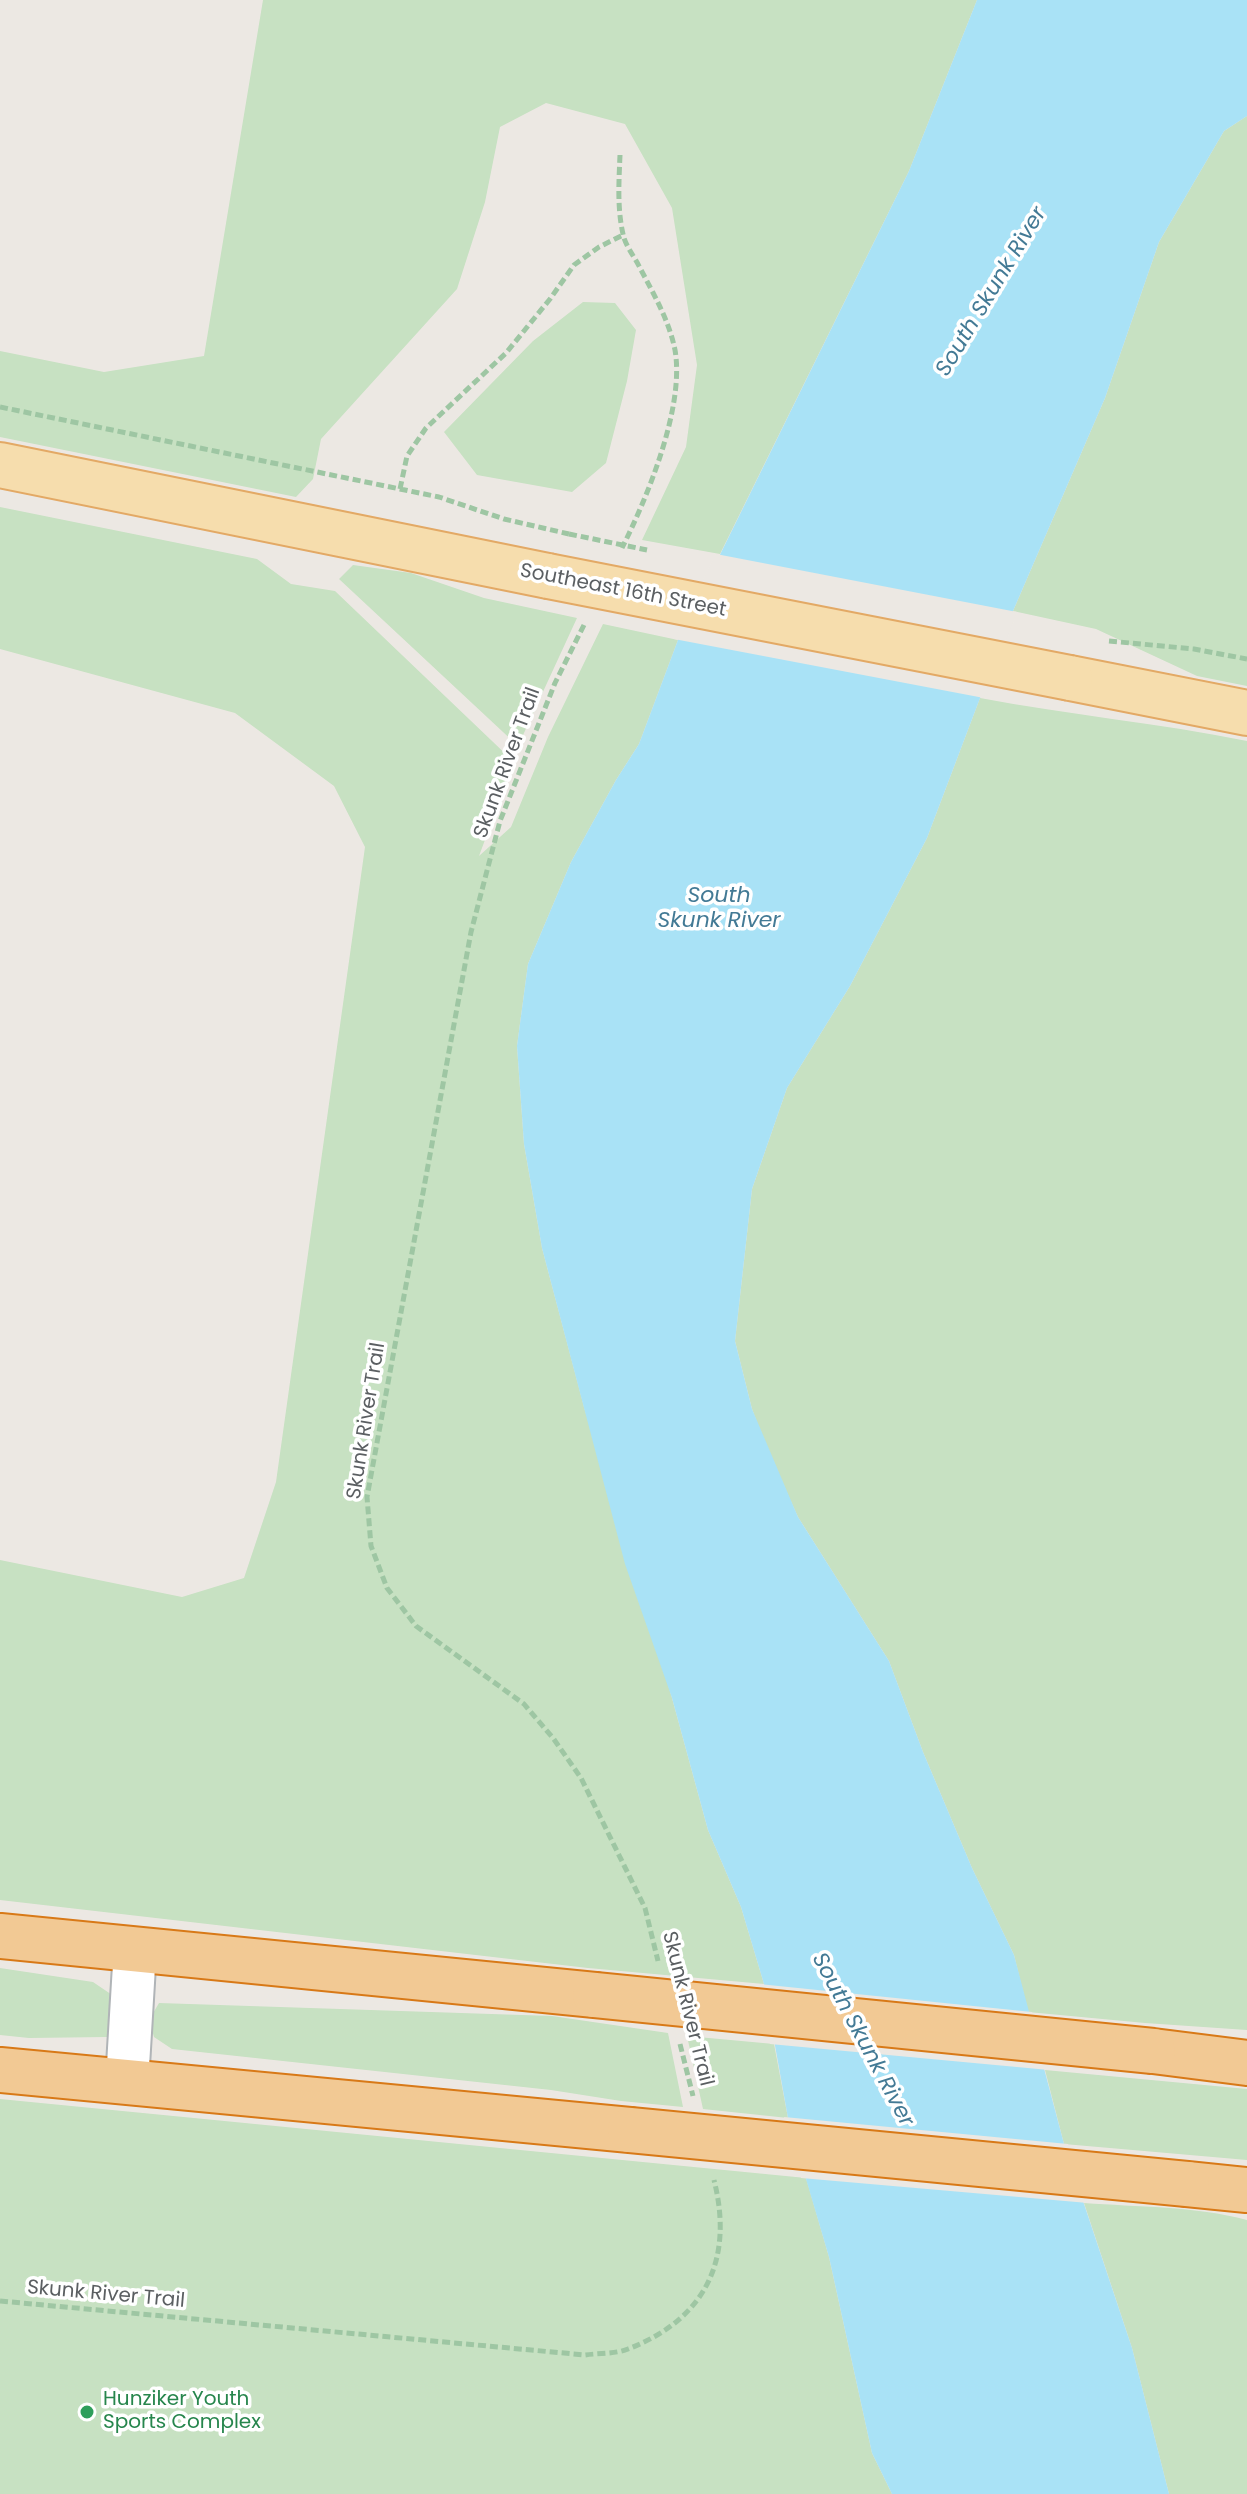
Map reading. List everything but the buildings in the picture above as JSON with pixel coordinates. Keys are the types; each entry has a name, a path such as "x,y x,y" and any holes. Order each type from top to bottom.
{"highway":[{"path":"0,1936 1153,2051 1247,2063"},
{"path":"0,2070 1247,2190"}],"main road":[{"name":"Southeast 16th Street","path":"0,465 1247,713"}],"lane":[{"path":"127,2082 135,1949"}],"path":[{"path":"620,155 623,235 665,318 675,352 671,410 656,470 621,551"},
{"path":"400,489 407,456 426,428 506,353 574,265 623,235"},
{"path":"0,407 333,473 439,497 504,519 569,534"},
{"name":"Skunk River Trail","path":"588,617 555,683 500,821 471,932 367,1497 371,1546 387,1588 416,1626 524,1704 581,1778 645,1908 660,1967"},
{"path":"1106,640 1194,649 1247,659"},
{"name":"Skunk River Trail","path":"679,2041 694,2100"},
{"name":"Skunk River Trail","path":"0,2301 585,2355 626,2350 666,2331 690,2312 706,2286 718,2257 722,2233 720,2203 713,2173"}],"green space":[{"path":"263,0 977,0 909,171 720,554 642,540 686,447 697,365 672,208 625,124 546,103 500,127 485,202 457,289 321,439 313,479 296,497 0,437 0,351 104,372 204,356"},
{"path":"1247,116 1247,686 1197,676 1096,629 1013,611 1105,398 1159,242 1224,131"},
{"path":"583,302 615,303 636,330 627,381 606,463 572,492 477,475 444,432 533,341"},
{"path":"0,507 257,559 291,584 335,591 514,762 479,856 511,827 548,737 603,624 678,640 639,744 571,862 528,964 517,1046 524,1144 542,1248 584,1407 672,1698 708,1830 741,1907 764,1984 588,1968 0,1900 0,1560 182,1597 244,1578 276,1482 365,847 334,786 235,713 0,649"},
{"path":"353,565 411,573 484,598 577,618 518,746 339,579"},
{"path":"980,698 1247,741 1247,2030 1028,2012 1014,1955 972,1868 889,1661 798,1517 768,1451 752,1409 735,1341 752,1189 787,1088 850,986 927,838"},
{"path":"0,1968 93,1982 121,2001 120,2022 107,2037 29,2038 0,2035"},
{"path":"159,2003 552,2016 668,2033 683,2107 172,2049 154,2037 149,2020"},
{"path":"687,2036 774,2044 788,2118 703,2109"},
{"path":"1045,2070 1247,2089 1247,2160 1064,2144"},
{"path":"0,2099 806,2178 829,2257 872,2453 892,2494 0,2494"},
{"path":"1084,2203 1187,2210 1247,2220 1247,2494 1169,2494 1132,2348"}],"water":[{"name":"South Skunk River","path":"977,0 1247,0 1247,116 1224,131 1159,242 1105,398 1013,611 927,838 850,986 787,1088 752,1189 735,1341 752,1409 798,1517 889,1661 972,1868 1014,1955 1064,2144 1132,2348 1169,2494 892,2494 872,2453 829,2257 788,2118 764,1984 741,1907 708,1830 672,1698 625,1564 542,1248 524,1144 517,1046 528,964 571,862 639,744 678,640 909,171"}],"pier":[{"path":"716,554 1017,612 984,698 674,639"},
{"path":"759,1984 1032,2012 1049,2070 770,2044"},
{"path":"784,2117 1068,2144 1088,2203 801,2178"}],"place":[{"name":"Hunziker Youth Sports Complex","path":"87,2412"}]}
